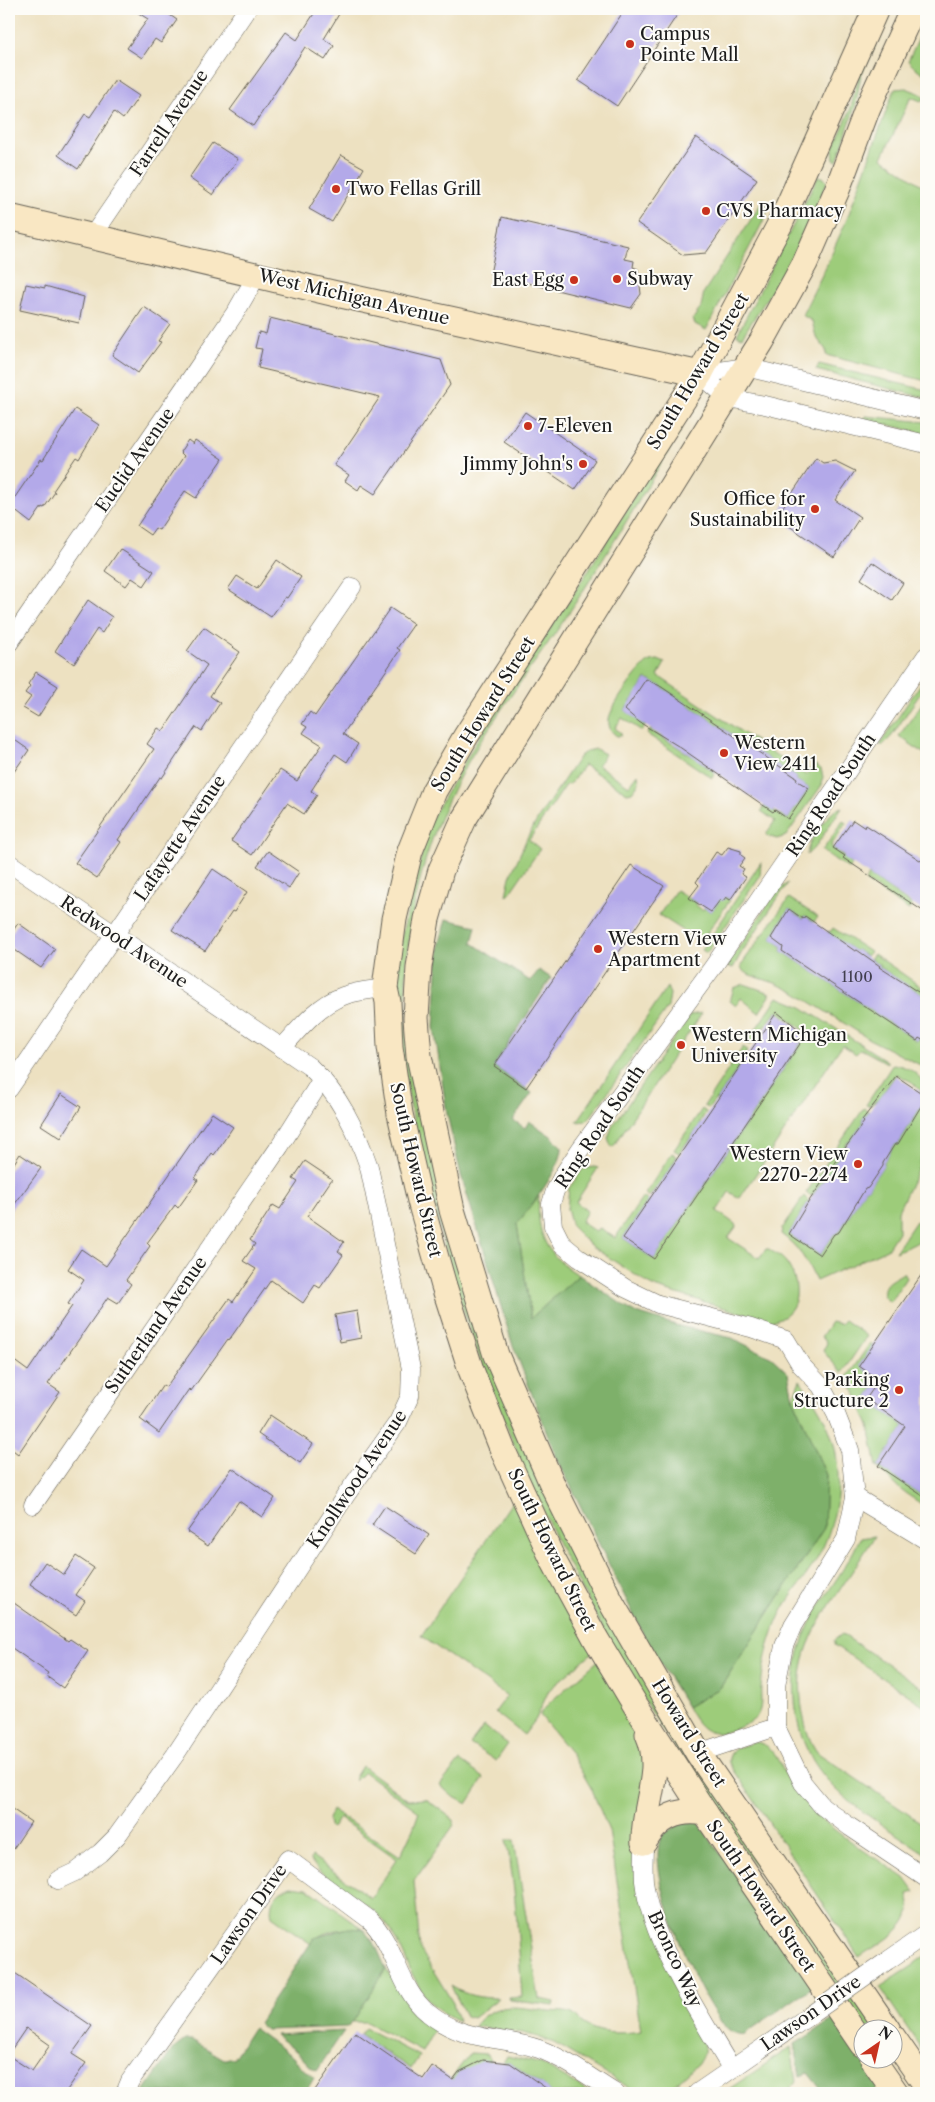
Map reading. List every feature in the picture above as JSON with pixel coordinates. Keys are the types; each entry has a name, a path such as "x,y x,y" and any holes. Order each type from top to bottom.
{"street":[{"name":"Farrell Avenue","path":"91,238 247,9"},
{"name":"South Howard Street","path":"852,2029 705,1813 636,1706 596,1639 553,1560 504,1453 471,1370 420,1201 402,1123 390,1047 388,1002 385,988 394,919 410,851 434,791 466,736 700,374 780,224 876,9"},
{"name":"South Howard Street","path":"524,1416 496,1355 477,1299 452,1210 419,1056 416,1018 419,967 427,919 441,870 464,819 728,398 805,263 844,171 868,107 913,9"},
{"path":"810,156 844,171"},
{"name":"West Michigan Avenue","path":"9,217 91,238 700,374 746,367 926,412"},
{"name":"Euclid Avenue","path":"9,643 237,310 257,275"},
{"name":"West Michigan Avenue","path":"700,374 728,398 765,405 926,444"},
{"name":"Lafayette Avenue","path":"9,1089 352,587"},
{"name":"Ring Road South","path":"926,656 713,967 581,1148 563,1175 551,1204 553,1226 562,1244 579,1258 625,1288 658,1304 751,1328 786,1340 801,1365 820,1386 836,1414 850,1450 855,1497 846,1539 793,1625 784,1646 776,1686 776,1728 803,1783 822,1806 926,1878"},
{"name":"Redwood Avenue","path":"9,863 239,1020"},
{"path":"282,1048 296,1032 327,1004 344,996 385,988"},
{"name":"Knollwood Avenue","path":"58,1880 75,1872 100,1853 122,1828 175,1755 346,1495 398,1422 410,1396 411,1369 369,1167 360,1140 349,1117 322,1079 310,1067 239,1020"},
{"name":"Sutherland Avenue","path":"33,1505 280,1146 322,1079"},
{"name":"Howard Street","path":"524,1416 553,1486 612,1604 698,1753 881,2020"},
{"path":"855,1497 926,1540"},
{"path":"636,1706 651,1740 654,1756 653,1786 644,1826 644,1842"},
{"path":"698,1753 776,1728"},
{"path":"644,1842 658,1822 669,1816 696,1811 705,1813"},
{"name":"Bronco Way","path":"644,1842 644,1882 658,1930 687,1991 731,2068"},
{"name":"Lawson Drive","path":"125,2093 130,2081 288,1859 370,1920 380,1930 401,1976 417,2002 439,2022 465,2034 524,2044 542,2050 615,2093"},
{"name":"Lawson Drive","path":"697,2093 926,1934"},
{"path":"902,2051 926,2086"},
{"path":"880,2070 896,2093"}],"green space":[{"path":"889,9 892,9 861,75 856,104 837,161 834,160 833,149 850,111 860,71"},
{"path":"926,22 926,75 908,61"},
{"path":"906,88 921,94 925,99 921,101 911,97 882,158 926,188 926,381 826,355 826,350 816,337 812,321 802,315 847,219 892,95 895,89"},
{"path":"818,177 823,177 827,182 798,250 742,337 737,335"},
{"path":"764,199 766,201 766,216 706,330 695,324 693,319 701,307 704,292"},
{"path":"819,364 926,390 926,398 816,370"},
{"path":"865,416 926,422 926,434 864,419"},
{"path":"675,426 682,428 582,593 482,739 453,790 426,858 410,929 406,1002 407,1040 561,1525 871,2020 860,2020 666,1735 623,1666 561,1550 527,1476 483,1368 456,1288 421,1160 398,1040 398,950 430,821 499,703 569,601 630,504"},
{"path":"658,660 665,663 658,676 806,775 814,764 821,769 822,785 786,836 777,839 767,836 766,834 775,821 761,811 764,806 788,819 809,788 660,686 646,679 625,710 645,726 642,731 622,718 615,728 621,735 617,736 612,731 609,719 614,706 645,664"},
{"path":"926,676 926,685 891,737 882,746 880,744"},
{"path":"926,698 926,755 899,736"},
{"path":"650,730 697,759 715,773 712,778 647,734"},
{"path":"596,749 605,754 598,765 629,786 638,774 639,783 632,792 627,793 584,765 570,784 566,785 529,840 540,849 509,894 506,895 510,877 527,838 539,817 580,756 587,751"},
{"path":"842,807 816,846 807,855 810,842 819,827 831,814"},
{"path":"843,821 846,823 831,846 852,864 849,869 822,851"},
{"path":"761,862 760,876 707,953 702,950"},
{"path":"869,875 912,905 909,910 865,881"},
{"path":"788,883 733,968 726,966 778,890"},
{"path":"676,890 695,902 702,910 705,908 711,912 720,899 726,897 730,900 701,942 659,915"},
{"path":"789,898 818,917 814,922 805,916 803,919 789,909 771,938 783,947 782,951 917,1041 919,1038 926,1042 926,1066 924,1067 869,1039 796,993 742,970 741,965"},
{"path":"446,919 476,926 472,943 530,981 539,970 551,978 494,1066 532,1093 513,1120 525,1128 529,1121 551,1136 562,1147 561,1155 551,1176 517,1224 531,1318 579,1275 633,1312 679,1326 732,1338 772,1358 788,1373 793,1398 826,1475 824,1528 720,1688 687,1707 645,1638 556,1456 512,1343 461,1175 447,1114 434,1027 439,946"},
{"path":"833,928 870,952 866,956 857,950 855,951 828,933"},
{"path":"874,954 926,990 926,997 879,967 880,965 870,959"},
{"path":"744,984 770,993 759,1013 741,998 736,1006 730,1001 734,988"},
{"path":"667,987 670,994 668,1007 591,1116 586,1121 577,1122"},
{"path":"778,997 800,1006 887,1061 887,1063 861,1049 856,1054 842,1045 740,1198 729,1192 717,1211 735,1224 736,1227 728,1238 759,1258 766,1249 769,1249 783,1259 791,1269 796,1288 793,1306 788,1313 780,1318 769,1321 657,1288 646,1282 591,1246 572,1227 567,1209 569,1188 583,1169 598,1168 576,1202 587,1211 581,1222 596,1232 600,1228 615,1238 643,1197 648,1201 623,1238 654,1259 808,1033 777,1011 750,1045 746,1043"},
{"path":"702,1013 613,1147 611,1146 608,1138 612,1127 690,1015"},
{"path":"743,1047 748,1050 743,1061 717,1100 709,1108 704,1106"},
{"path":"893,1064 900,1065 916,1074 923,1083 926,1096 912,1082 896,1074 879,1099 869,1106 866,1105"},
{"path":"926,1098 926,1141 918,1169 898,1211 898,1232 887,1249 816,1281 802,1255 781,1234 782,1229 804,1196 809,1201 789,1234 820,1255 834,1234 839,1232 865,1189 868,1188 883,1166 895,1144 898,1144"},
{"path":"864,1108 869,1112 862,1120 864,1122 842,1151 836,1149"},
{"path":"702,1109 706,1112 700,1122 701,1124 679,1153 674,1150"},
{"path":"834,1152 839,1156 833,1167 812,1196 806,1193"},
{"path":"672,1153 677,1156 671,1168 649,1197 645,1194"},
{"path":"539,1196 539,1222 546,1243 558,1260 579,1275 531,1318 517,1224"},
{"path":"916,1221 926,1228 923,1237 915,1244 895,1252"},
{"path":"903,1273 906,1278 890,1302 884,1297 884,1288 889,1282"},
{"path":"844,1320 867,1336 842,1373 823,1351 827,1343 821,1337 831,1322 840,1324"},
{"path":"870,1343 873,1346 859,1366 879,1380 866,1399 905,1426 878,1466 926,1498 926,1507 902,1491 877,1467 869,1426 854,1390 846,1379"},
{"path":"800,1380 824,1418 835,1448 838,1482 837,1500 833,1517 822,1549 776,1624 765,1663 759,1713 751,1722 738,1728 713,1733 702,1728 687,1707 720,1688 824,1528 826,1475 793,1398"},
{"path":"517,1497 594,1651 549,1690 536,1719 524,1735 495,1712 507,1696 421,1636"},
{"path":"875,1536 823,1616 808,1645 801,1676 803,1714 810,1740 818,1753 926,1826 926,1854 859,1809 840,1792 822,1774 809,1753 799,1728 794,1684 797,1660 804,1637 816,1611 847,1563 860,1538"},
{"path":"842,1634 926,1690 926,1707 834,1645 834,1640"},
{"path":"600,1659 648,1751 637,1859 705,2037 704,2052 698,2064 665,2093 638,2093 554,2043 538,2037 474,2026 482,2017 490,2012 508,2007 518,2007 570,2013 588,2026 602,2031 626,2033 641,2031 609,1831 591,1788 570,1752 540,1715 549,1703"},
{"path":"484,1726 508,1744 496,1761 470,1744"},
{"path":"756,1742 763,1744 774,1754 793,1788 817,1815 845,1837 905,1878 915,1892 908,1894 910,1906 908,1916 903,1924 888,1939 859,1957 729,1763 729,1758 734,1750"},
{"path":"460,1761 484,1778 467,1804 452,1796 440,1785"},
{"path":"362,1766 408,1800 426,1799 454,1820 454,1825 414,1881 420,1949 453,2003 458,2021 435,2007 424,1995 397,1941 377,1913 333,1882 311,1860 312,1856 371,1898 397,1859 339,1818 332,1828 329,1827 328,1819 332,1810 400,1856 419,1812 364,1772 355,1781 355,1777"},
{"path":"684,1822 698,1822 814,1986 743,2035 729,2030 717,2016 704,1995 691,1969 668,1910 658,1858 660,1840 667,1832"},
{"path":"506,1840 514,1840 539,1999 555,2002 554,2006 510,2000 509,1998 522,1997 515,1898"},
{"path":"291,1886 307,1888 363,1929 342,1929 328,1932 315,1939 311,1944 272,1916 271,1906 275,1897 282,1890"},
{"path":"348,1928 363,1929 376,1946 386,1969 354,2020 347,2027 266,2030 258,2023 314,1938"},
{"path":"926,1955 926,2056 880,1987"},
{"path":"386,1969 410,2009 434,2030 422,2052 366,2022 352,2022"},
{"path":"451,1986 474,1996 499,1998 473,2018 466,2016"},
{"path":"836,2018 852,2042 852,2070 871,2070 887,2093 824,2093 808,2073 800,2076 795,2044"},
{"path":"253,2028 293,2057 314,2078 305,2093 143,2093 172,2050 185,2040 192,2040 224,2059 233,2059"},
{"path":"365,2028 419,2056 411,2069 360,2035"},
{"path":"344,2031 317,2070 311,2067 296,2051 275,2035"},
{"path":"791,2047 796,2081 787,2093 723,2093"},
{"path":"470,2053 488,2054 490,2061 453,2081 451,2079"},
{"path":"507,2056 542,2064 590,2093 553,2093 510,2063 503,2063"}],"building":[{"path":"132,9 161,9 177,20 161,43 155,39 142,58 127,48 148,19"},
{"path":"317,9 342,9 324,39 334,46 325,60 305,47 253,126 230,110 286,32 297,40"},
{"name":"Campus Pointe Mall","path":"625,9 681,9 617,106 578,80"},
{"path":"115,80 139,96 123,119 114,112 78,169 58,155 85,114 90,117"},
{"path":"696,137 757,179 706,253 683,255 637,223"},
{"path":"213,143 238,159 213,195 189,178"},
{"name":"Two Fellas Grill","path":"341,155 364,168 332,222 309,209"},
{"path":"502,217 628,246 625,259 634,261 633,267 638,269 641,294 631,308 490,274"},
{"path":"26,284 45,288 45,286 84,297 79,323 20,310"},
{"path":"144,307 170,324 158,341 161,342 138,373 112,355"},
{"path":"270,318 441,360 450,385 375,494 361,485 358,490 345,481 349,475 334,465 380,397 258,368 262,349 255,348 259,332 266,334"},
{"path":"75,409 99,425 79,459 76,457 53,491 55,492 31,523 9,506 41,459 43,460"},
{"path":"525,412 595,460 575,490 504,442"},
{"path":"188,440 193,444 195,440 223,459 196,498 185,491 159,530 155,528 150,535 137,526 184,456 180,452"},
{"name":"Office for Sustainability","path":"816,458 823,463 835,461 855,471 835,500 860,517 834,557 776,517"},
{"path":"120,549 154,571 144,586 132,578 126,586 105,571"},
{"path":"277,560 301,577 271,617 228,589 237,576 257,589"},
{"path":"872,562 903,583 892,600 861,579"},
{"path":"88,600 112,617 102,633 97,629 74,664 55,651"},
{"path":"390,608 414,624 397,648 400,650 343,734 358,744 347,762 335,754 311,791 317,795 304,814 287,803 252,855 231,841 280,770 297,781 322,745 303,733 307,727 302,724 310,712 315,716"},
{"path":"204,627 240,652 210,696 220,703 202,731 196,727 162,778 160,777 118,840 121,842 97,878 75,863 154,749 147,744 158,728 163,731 207,665 187,651"},
{"path":"36,672 58,686 38,717 23,708 31,697 25,693 30,686 28,684"},
{"name":"Western View 2411","path":"646,679 660,686 809,788 788,819 775,810 773,812 678,746 639,722 625,710"},
{"path":"9,736 29,750 9,779"},
{"path":"853,820 865,828 866,825 926,864 926,913 843,858 845,856 833,848"},
{"name":"Western View Apartment","path":"728,847 741,851 741,855 745,858 739,866 744,869 741,874 746,877 730,900 726,897 723,901 720,900 711,912 689,898 699,885 696,882 716,852 722,855"},
{"path":"268,851 299,872 289,888 257,866"},
{"name":"Western View Apartment","path":"631,865 664,886 526,1088 494,1066"},
{"path":"213,869 247,892 205,951 172,930"},
{"name":"Western View Apartment","path":"789,909 803,919 805,916 926,997 926,1042 919,1038 917,1041 782,951 783,947 771,938"},
{"path":"18,923 55,949 41,968 9,946 9,937"},
{"path":"777,1012 806,1035 654,1259 623,1238"},
{"name":"Western View 2270-2274","path":"896,1076 926,1096 926,1098 898,1144 895,1144 883,1166 868,1188 865,1189 839,1232 834,1234 820,1255 789,1234 832,1166 864,1122 862,1120"},
{"path":"61,1094 81,1107 61,1138 41,1125"},
{"path":"212,1113 233,1127 195,1178 198,1180 178,1208 175,1205 147,1243 150,1246 126,1280 131,1284 118,1303 108,1297 48,1384 60,1392 18,1454 9,1447 9,1357 28,1371 72,1306 68,1304 84,1280 68,1269 81,1249 106,1266"},
{"path":"20,1154 41,1168 9,1212 9,1171"},
{"path":"305,1161 332,1179 307,1216 344,1242 338,1251 343,1255 320,1288 315,1285 303,1303 271,1280 191,1391 189,1389 159,1433 140,1419 163,1385 166,1387 229,1299 233,1302 256,1269 243,1261 255,1244 250,1240 273,1205 280,1209 298,1182 293,1179"},
{"name":"Parking Structure 2","path":"926,1268 926,1498 878,1466 905,1426 866,1399 879,1380 859,1366"},
{"path":"357,1311 361,1338 340,1342 335,1315"},
{"path":"270,1415 313,1444 300,1463 258,1434"},
{"path":"232,1468 275,1498 262,1517 239,1501 208,1546 187,1532"},
{"path":"385,1506 429,1535 416,1554 372,1525"},
{"path":"76,1556 94,1568 76,1595 85,1601 76,1615 30,1584 45,1562 64,1575"},
{"path":"14,1603 68,1641 70,1639 88,1651 63,1688 46,1676 48,1673 9,1646 9,1611"},
{"path":"9,1807 31,1822 9,1855"},
{"path":"9,1969 92,2026 72,2054 86,2063 65,2093 9,2093 9,2056 32,2071 50,2045 26,2028 9,2053"},
{"path":"355,2032 423,2079 432,2066 453,2080 459,2072 483,2060 510,2063 553,2093 313,2093"}],"place":[{"name":"Campus Pointe Mall","path":"630,44"},
{"name":"Two Fellas Grill","path":"336,189"},
{"name":"CVS Pharmacy","path":"706,211"},
{"name":"Subway","path":"617,279"},
{"name":"East Egg","path":"574,280"},
{"name":"7-Eleven","path":"528,426"},
{"name":"Jimmy John's","path":"583,464"},
{"name":"Office for Sustainability","path":"815,509"},
{"name":"Western View 2411","path":"724,753"},
{"name":"Western View Apartment","path":"598,949"},
{"name":"Western Michigan University","path":"681,1045"},
{"name":"Western View 2270-2274","path":"858,1164"},
{"name":"Parking Structure 2","path":"899,1390"}]}
